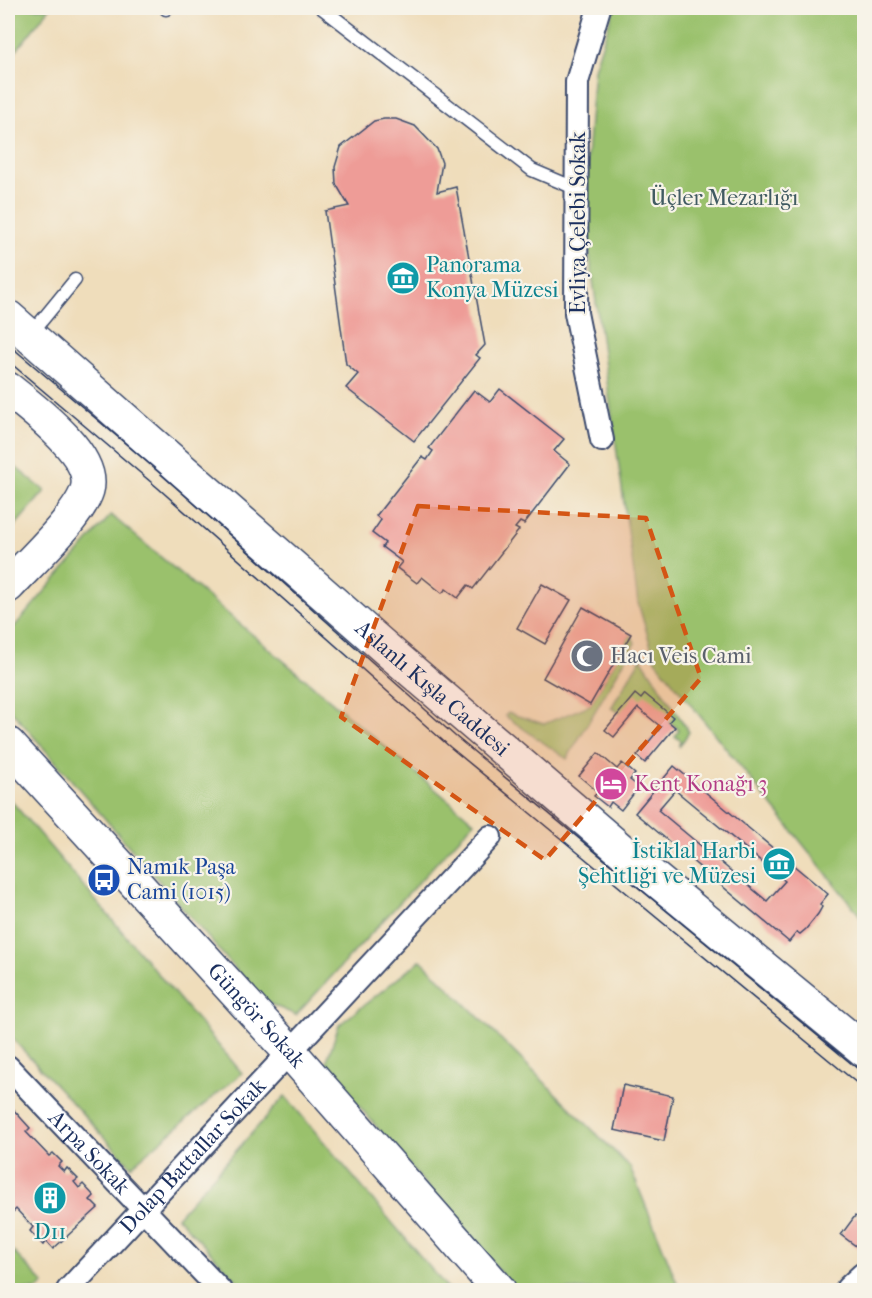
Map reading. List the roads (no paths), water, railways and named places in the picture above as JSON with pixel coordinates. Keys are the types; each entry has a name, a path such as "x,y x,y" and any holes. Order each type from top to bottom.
{"main road":[{"name":"Aslanlı Kışla Caddesi","path":"19,327 392,654 642,868 864,1050"},
{"path":"8,389 46,422 81,459 87,474 88,489 80,506 8,586"},
{"name":"Güngör Sokak","path":"8,744 290,1052 499,1290"}],"street":[{"name":"Evliya Çelebi Sokak","path":"599,8 577,82 576,313 602,440"},
{"name":"Dolap Battallar Sokak","path":"68,1290 490,837"},
{"name":"Arpa Sokak","path":"8,1067 220,1290"},
{"path":"850,1290 864,1277"}],"lane":[{"path":"322,8 532,170 577,189"},
{"path":"19,327 75,280"}],"tram line":[{"path":"8,344 159,472 455,736 864,1074"},
{"path":"8,361 158,488 450,747 864,1089"}],"place":[{"name":"Panorama Konya Müzesi","path":"403,278"},
{"name":"Hacı Veis Cami","path":"587,656"},
{"name":"Kent Konağı 3","path":"611,784"},
{"name":"İstiklal Harbi Şehitliği ve Müzesi","path":"779,864"},
{"name":"Namık Paşa Cami (1015)","path":"104,880"},
{"name":"D11","path":"50,1198"}],"park label":[{"name":"Üçler Mezarlığı","path":"724,198"}]}
